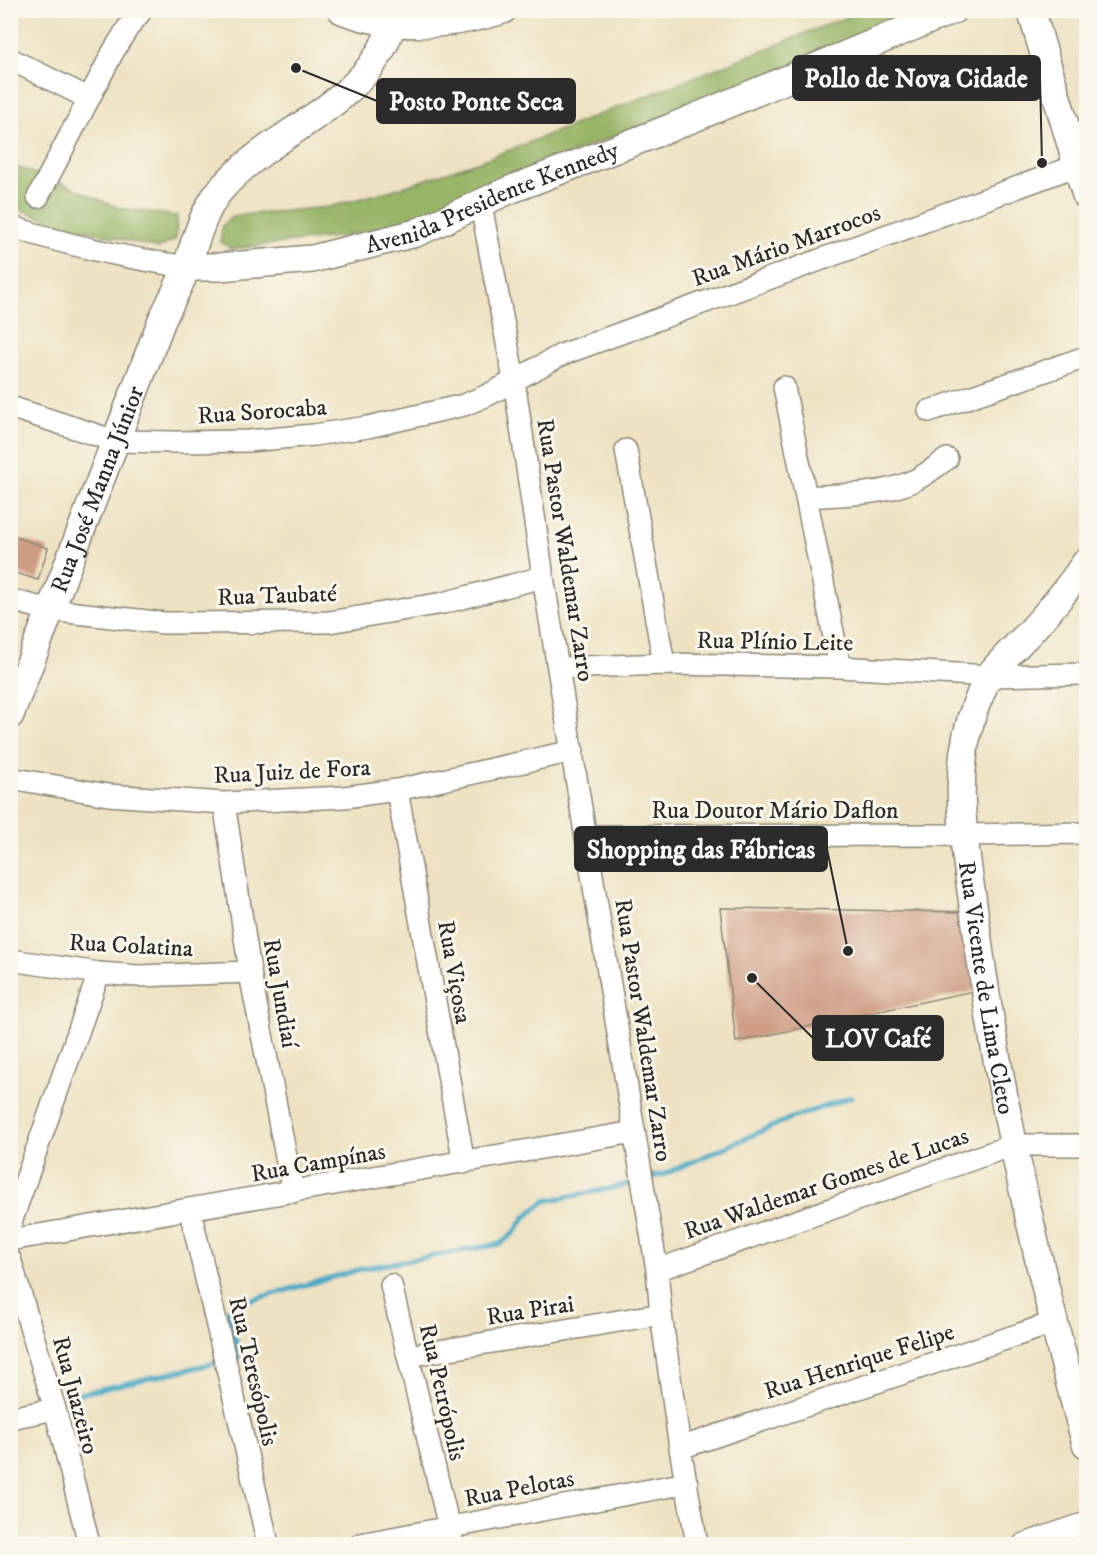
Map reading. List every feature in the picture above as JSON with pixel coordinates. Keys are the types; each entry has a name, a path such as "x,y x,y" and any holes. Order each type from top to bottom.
{"main road":[{"path":"342,10 355,16 393,24 426,25 451,16 503,10"},
{"name":"Avenida Presidente Kennedy","path":"187,267 219,267 312,259 416,233 481,205 507,191 670,128 953,10"},
{"path":"1031,10 1086,195"},
{"name":"Rua José Manna Júnior","path":"10,715 162,320 187,267 205,215 222,188 244,166 348,91 378,57 393,24"},
{"name":"Rua Vicente de Lima Cleto","path":"1086,562 1056,603 989,676 977,704 963,760 960,798 982,973 1013,1145 1053,1323 1086,1444"}],"street":[{"path":"38,197 88,98 127,29 142,10"},
{"path":"10,58 88,98"},
{"name":"Rua Mário Marrocos","path":"513,380 561,355 1078,165"},
{"name":"Rua Pastor Waldemar Zarro","path":"481,205 513,380 543,577 645,1195 680,1448 697,1545"},
{"name":"Avenida Presidente Kennedy","path":"10,226 97,251 187,267"},
{"path":"929,411 1086,357"},
{"name":"Rua Sorocaba","path":"10,407 115,441 248,441 325,434 412,418 464,405 488,395 513,380"},
{"path":"784,387 840,667"},
{"path":"626,450 664,664"},
{"path":"807,497 880,491 902,486 918,479 946,459"},
{"name":"Rua Taubaté","path":"10,600 50,610 164,623 329,622 443,603 543,577"},
{"name":"Rua Plínio Leite","path":"559,668 664,664 840,667 989,676 1086,674"},
{"name":"Rua Juiz de Fora","path":"10,778 108,795 224,803 344,796 397,790 573,751"},
{"name":"Rua Viçosa","path":"397,790 464,1163"},
{"name":"Rua Jundiaí","path":"224,803 250,972 293,1192"},
{"name":"Rua Doutor Mário Daflon","path":"587,836 964,836 1086,833"},
{"name":"Rua Colatina","path":"10,960 99,973 138,976 250,972"},
{"path":"10,1225 99,973"},
{"name":"Rua Campínas","path":"10,1240 634,1132"},
{"name":"Rua Waldemar Gomes de Lucas","path":"657,1270 1013,1145 1086,1145"},
{"name":"Rua Teresópolis","path":"190,1210 268,1545"},
{"name":"Rua Juazeiro","path":"10,1259 55,1409 89,1545"},
{"name":"Rua Petrópolis","path":"391,1285 451,1536"},
{"name":"Rua Pirai","path":"408,1356 661,1314"},
{"name":"Rua Henrique Felipe","path":"680,1448 1053,1323"},
{"path":"10,1418 55,1409"},
{"name":"Rua Pelotas","path":"360,1545 451,1536 687,1483"},
{"path":"1024,1545 1086,1523"}],"green space":[{"path":"862,11 936,11 607,139 407,221 344,236 231,249 221,242 222,226 233,216 329,207 403,187 489,158"},
{"path":"10,165 67,185 118,208 177,216 176,239 159,248 56,223 11,206"}],"building":[{"path":"10,535 48,548 38,580 10,571"},
{"path":"720,908 965,912 978,990 736,1042"}],"waterway":[{"path":"647,1179 667,1173 789,1119 851,1097"},
{"path":"229,1360 238,1358 236,1341 227,1311 234,1305 365,1268 500,1244 515,1232 524,1218 545,1201 638,1181"},
{"path":"70,1396 220,1362"}],"place":[{"name":"Posto Ponte Seca","path":"296,68"},
{"name":"Pollo de Nova Cidade","path":"1042,163"},
{"name":"Shopping das Fábricas","path":"848,951"},
{"name":"LOV Café","path":"752,978"}]}
